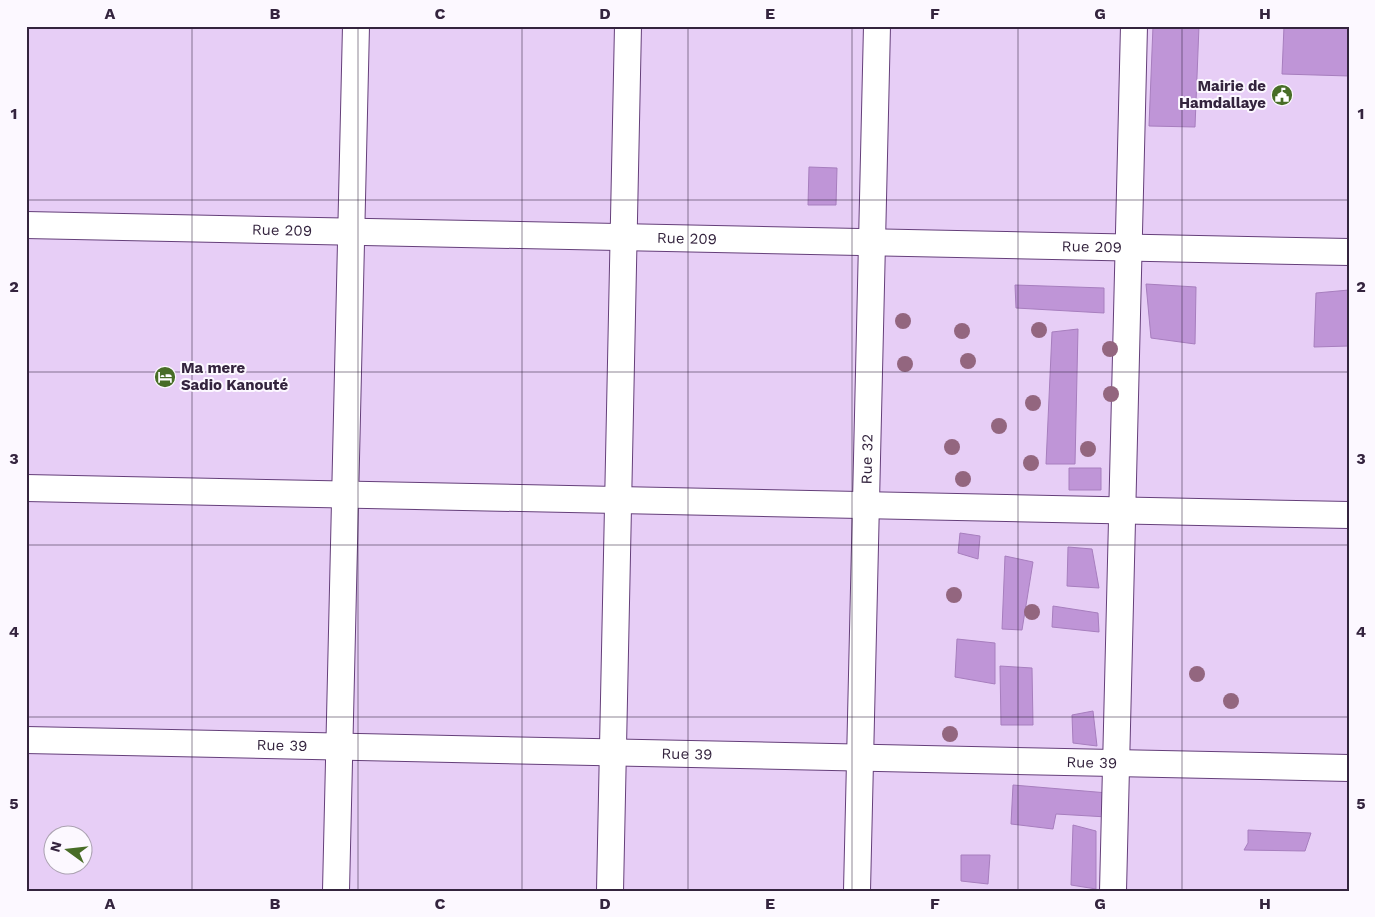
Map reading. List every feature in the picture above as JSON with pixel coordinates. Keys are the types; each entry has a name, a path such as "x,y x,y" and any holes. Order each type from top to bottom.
{"street":[{"path":"336,891 356,26"},
{"path":"610,891 628,26"},
{"name":"Rue 32","path":"857,891 877,26"},
{"path":"1113,891 1134,26"},
{"name":"Rue 209","path":"26,225 1349,252"},
{"path":"26,488 1349,514"},
{"name":"Rue 39","path":"26,740 1349,768"}],"building":[{"path":"1153,26 1199,26 1195,127 1149,126"},
{"path":"1284,26 1349,26 1349,76 1282,74"},
{"path":"809,167 837,168 836,205 808,205"},
{"path":"1146,284 1196,287 1195,344 1151,338"},
{"path":"1015,285 1104,288 1104,313 1016,308"},
{"path":"1349,290 1349,346 1314,347 1316,293"},
{"path":"1078,329 1075,464 1046,464 1052,332"},
{"path":"1069,468 1101,468 1101,490 1069,490"},
{"path":"960,533 980,536 978,559 958,553"},
{"path":"1068,547 1092,549 1099,588 1067,586"},
{"path":"1005,556 1033,562 1022,630 1002,629"},
{"path":"1053,606 1098,613 1099,632 1052,627"},
{"path":"957,639 995,643 995,684 955,677"},
{"path":"1000,666 1032,668 1033,725 1001,725"},
{"path":"1093,711 1097,746 1073,743 1072,715"},
{"path":"1013,785 1108,793 1107,817 1056,814 1053,829 1011,824"},
{"path":"1073,825 1096,831 1096,889 1071,885"},
{"path":"1248,830 1311,833 1305,851 1244,850 1248,843"},
{"path":"961,855 990,855 988,884 961,881"}],"place":[{"name":"Mairie de Hamdallaye","path":"1282,95"},
{"name":"Ma mere Sadio Kanouté","path":"165,377"}]}
